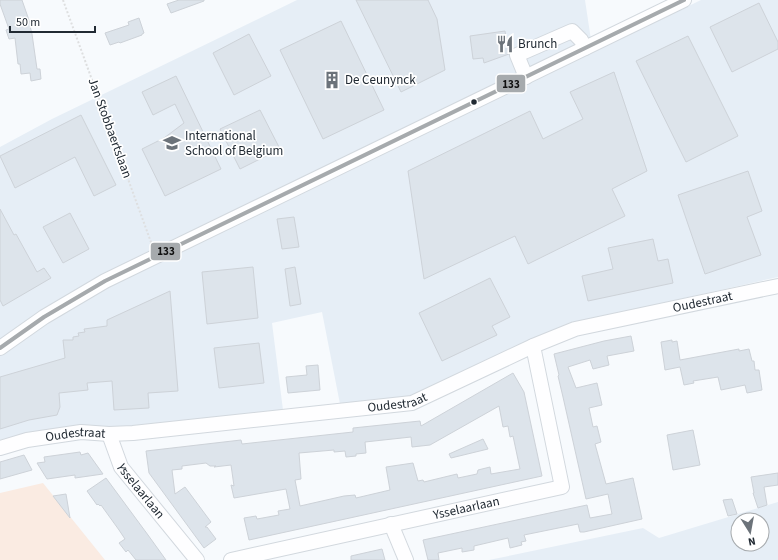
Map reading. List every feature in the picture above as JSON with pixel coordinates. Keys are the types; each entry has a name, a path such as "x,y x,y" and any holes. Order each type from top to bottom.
{"street":[{"path":"0,348 44,317 105,281 684,0"},
{"path":"526,77 517,55 572,31 581,40 585,48"},
{"name":"Oudestraat","path":"0,448 27,440 81,432 109,434 412,403 533,346 575,330 778,286"},
{"name":"Ysselaarlaan","path":"231,560 562,488 533,346"},
{"name":"Ysselaarlaan","path":"109,434 121,467 197,560"},
{"path":"391,524 406,560"}],"path":[{"name":"Jan Stobbaertslaan","path":"63,0 153,248 158,255"}],"shaded area":[{"path":"297,0 585,0 591,40 485,96 488,103 701,0 778,0 778,277 573,323 410,397 340,404 322,312 272,323 283,410 109,428 81,425 25,433 0,440 0,147 52,119"},
{"path":"43,483 105,560 0,560 0,493"},
{"path":"778,502 778,560 489,560 643,528 659,538 730,517 730,552 770,552 770,512 745,512"}],"building":[{"path":"0,0 22,0 31,26 37,69 40,69 41,79 31,81 30,73 21,74 20,64 18,64 15,38 9,39 6,30 9,29"},
{"path":"179,0 204,1 171,13 167,4"},
{"path":"356,0 428,0 437,19 445,70 401,92"},
{"path":"759,3 778,42 778,49 732,72 710,27"},
{"path":"139,18 144,33 142,35 110,45 105,33 129,25 128,22"},
{"name":"De Ceunynck","path":"341,21 384,110 323,139 280,50"},
{"path":"505,31 509,54 484,63 483,58 473,59 470,36"},
{"path":"249,34 271,76 234,95 213,53"},
{"path":"688,36 738,136 686,162 636,61"},
{"path":"614,72 647,171 612,189 625,216 528,264 515,236 424,279 408,171 530,111 543,139 583,119 570,92"},
{"path":"176,76 221,169 165,196 142,149 164,138 184,123 175,104 153,115 142,92"},
{"path":"260,110 280,149 240,169 220,129"},
{"path":"81,115 116,185 94,196 75,157 15,188 0,156"},
{"path":"748,171 762,211 747,217 761,255 705,274 678,195"},
{"path":"0,209 37,272 44,268 51,278 3,306 0,300"},
{"path":"70,213 89,249 63,263 43,227"},
{"path":"294,217 299,247 282,249 277,219"},
{"path":"653,239 658,261 668,259 673,283 588,301 582,276 613,269 608,248"},
{"path":"253,267 258,318 207,324 202,272"},
{"path":"295,267 301,304 290,306 285,269"},
{"path":"490,278 510,317 492,326 497,335 442,361 419,313"},
{"path":"170,291 178,391 148,393 149,408 114,410 112,381 87,383 88,390 59,393 60,407 57,415 29,420 0,429 0,377 65,358 63,340 73,340 73,337 79,336 78,333 85,332 84,329 107,326 107,320"},
{"path":"631,336 634,351 607,356 609,365 593,369 590,360 568,367 576,388 597,383 602,405 589,408 593,427 597,426 601,442 595,444 606,484 633,478 642,519 584,532 580,532 578,524 524,535 526,541 521,542 522,545 510,548 508,538 474,546 474,550 462,552 462,548 438,553 439,560 428,560 423,540 587,505 590,518 612,514 608,494 586,499 554,354 604,341"},
{"path":"672,340 672,342 677,341 680,360 739,349 739,351 749,349 752,361 754,361 755,370 759,370 762,390 747,393 745,385 721,390 718,377 693,381 694,383 684,385 680,367 665,370 661,342"},
{"path":"259,343 264,383 219,388 214,348"},
{"path":"318,365 320,390 288,393 286,377 307,375 306,366"},
{"path":"513,373 524,392 542,476 249,540 244,518 256,516 257,519 279,515 278,511 290,509 286,489 234,498 231,485 234,486 231,465 214,467 216,466 210,466 206,463 182,466 182,469 172,470 175,494 185,487 211,522 205,527 207,527 216,539 204,548 149,473 146,451 241,440 242,444 353,432 353,428 420,421 421,426","holes":["499,406 503,427 508,426 510,437 513,436 520,469 491,474 490,467 478,470 477,474 458,478 457,474 424,482 423,480 418,481 413,463 386,467 390,490 356,498 355,495 344,496 300,506 295,480 301,479 299,453 334,450 334,452 345,451 346,457 356,456 356,454 366,453 365,442 411,437 412,447 430,445"]},
{"path":"693,430 700,465 673,470 667,435"},
{"path":"483,439 488,449 451,458 449,454"},
{"path":"80,452 81,455 88,453 103,474 75,478 75,475 47,479 37,463 45,462 44,457"},
{"path":"24,455 32,470 0,479 0,462"},
{"path":"778,473 778,485 764,487 767,505 758,508 753,493 751,477"},
{"path":"106,478 166,560 136,560 128,550 126,552 119,543 125,539 101,505 97,505 87,491"},
{"path":"66,494 70,518 53,496"},
{"path":"732,499 736,512 730,512 730,516 728,516 723,500"},
{"path":"382,549 385,560 351,560 351,556"}],"transit line":[{"name":"133","path":"0,348 44,317 105,281 684,0"}],"place":[{"name":"Brunch","path":"505,44"},
{"name":"De Ceunynck","path":"332,80"},
{"name":"International School of Belgium","path":"172,143"}]}
